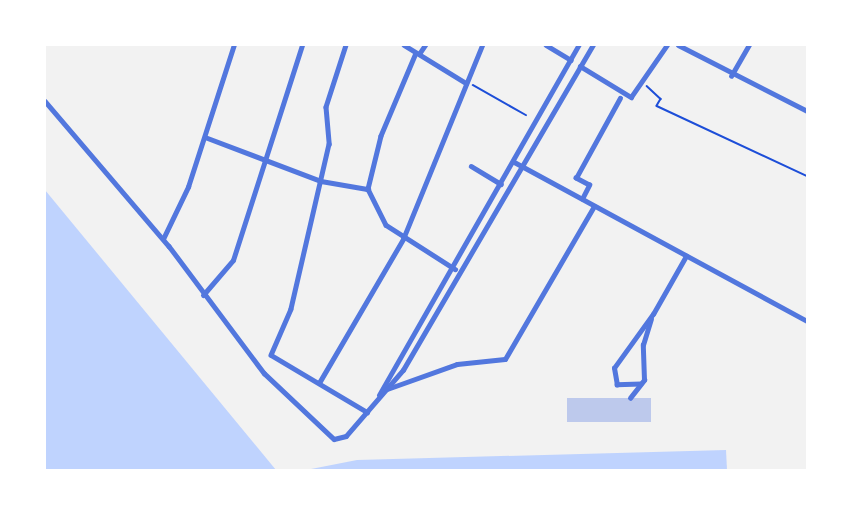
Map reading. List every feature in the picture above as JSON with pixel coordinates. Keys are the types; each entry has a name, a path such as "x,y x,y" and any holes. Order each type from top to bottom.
{"street":[{"path":"163,239 205,137 234,45"},
{"path":"204,295 233,260 302,45"},
{"path":"346,45 326,107 329,144 291,309 271,355 367,412"},
{"path":"404,45 466,82"},
{"path":"425,45 417,54 381,136 368,189 386,225 403,239 455,269"},
{"path":"319,383 403,239 482,45"},
{"path":"546,45 571,60"},
{"path":"372,407 455,269 579,45"},
{"path":"45,101 163,239 264,373 322,434 346,436 387,389 523,167 593,45"},
{"path":"580,66 631,97 667,45"},
{"path":"678,45 731,76 807,111"},
{"path":"731,76 749,45"},
{"path":"582,199 589,185 576,178 620,98"},
{"path":"205,137 266,156 321,181 368,189"},
{"path":"514,162 807,321"},
{"path":"471,165 501,184"},
{"path":"387,389 458,364 505,359 594,206"},
{"path":"641,384 617,385 614,368 653,314 686,256"},
{"path":"630,398 641,384 653,314"}],"path":[{"path":"466,82 526,115"},
{"path":"641,82 657,91 657,106 807,176"}],"water":[{"path":"45,190 276,470 45,470"},
{"path":"726,450 727,470 306,470 357,460"}],"building":[{"path":"567,398 651,398 651,422 567,422"}]}
